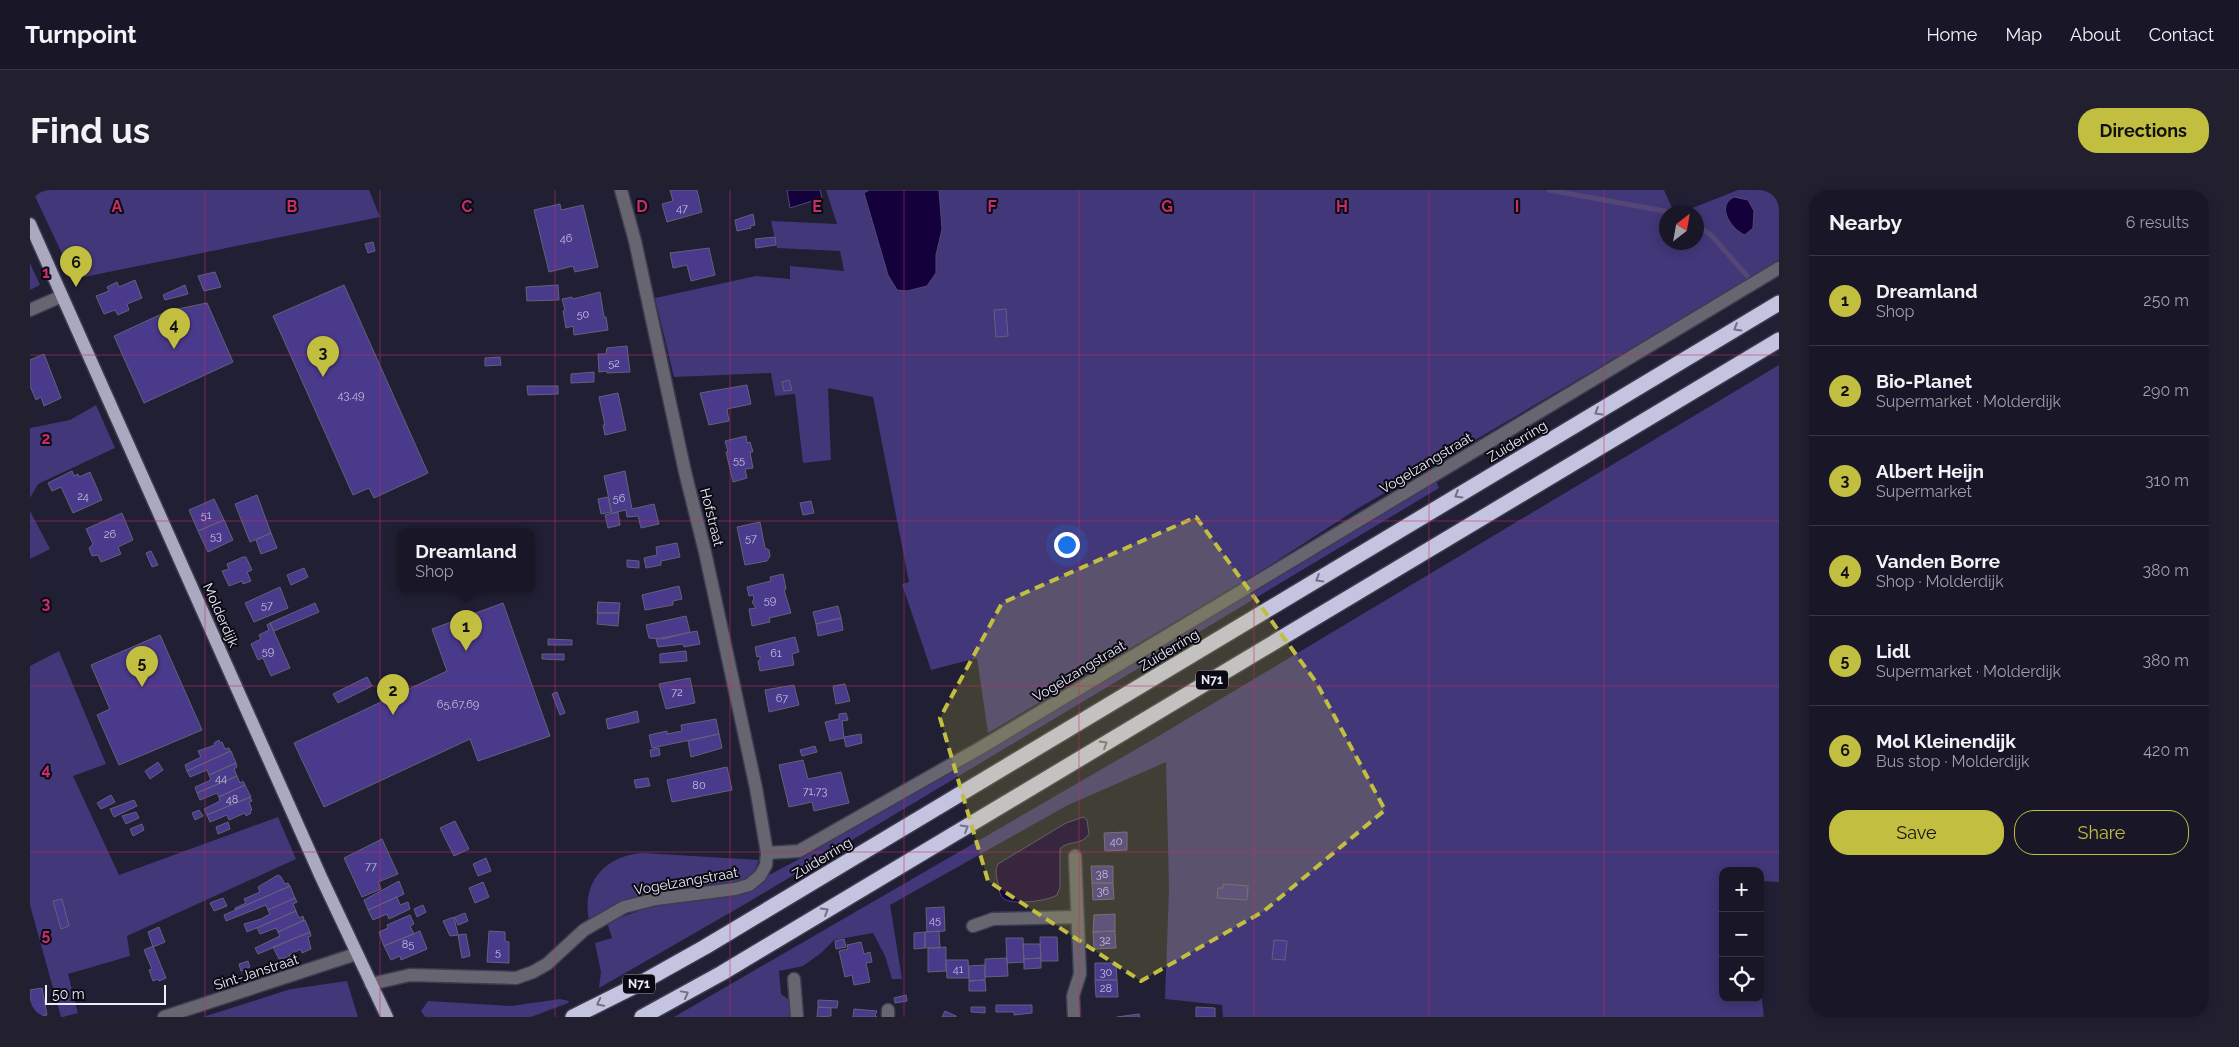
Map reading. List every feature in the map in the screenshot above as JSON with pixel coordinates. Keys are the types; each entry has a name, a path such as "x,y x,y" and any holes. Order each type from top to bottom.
{"highway":[{"name":"Zuiderring","path":"573,1017 639,984 713,942 1779,303"},
{"name":"N71","path":"642,1017 722,973 1779,340"}],"main road":[{"name":"Molderdijk","path":"30,224 356,954 386,1017"}],"street":[{"name":"Hofstraat","path":"622,190 635,241 685,472 705,552 756,788 767,853"},
{"name":"Vogelzangstraat","path":"371,984 410,975 516,978 533,972 547,964 584,930 624,907 656,899 749,886 760,876 766,865 767,853 799,851 982,747 1779,268"},
{"path":"30,310 62,296"},
{"path":"1074,1017 1073,996 1080,974 1075,856"},
{"path":"973,926 993,919 1078,917"},
{"name":"Sint-Janstraat","path":"164,1017 356,954"},
{"path":"794,979 797,1017"}],"highlighted area":[{"path":"1196,517 1316,682 1385,810 1264,911 1141,981 988,881 940,718 1002,603"}],"shaded area":[{"path":"32,190 369,190 380,217 74,279"},
{"path":"787,190 820,190 822,198 790,208"},
{"path":"826,190 1664,190 1671,205 1659,205 1659,250 1704,250 1704,205 1700,205 1738,190 1779,190 1779,260 1704,306 1357,509 1264,569 988,733 977,658 931,670 902,584 909,582 873,397 828,388 831,460 803,463 795,394 775,396 771,373 674,377 655,298 756,276 790,279 790,266 844,271 840,251 777,248 771,221 837,224"},
{"path":"869,190 939,190 942,229 936,255 936,273 927,286 907,291 897,290 888,275 864,193"},
{"path":"1734,197 1748,200 1754,211 1753,228 1745,235 1735,228 1726,212 1728,201"},
{"path":"30,263 40,285 30,290"},
{"path":"1779,365 1779,882 1764,881 1764,867 1719,867 1719,1002 1762,1002 1764,1017 1223,1017 1222,1005 1165,999 1169,889 1166,762 1066,806 890,905 902,979 892,979 885,956 873,933 834,940 821,953 803,966 779,971 781,994 789,1000 791,1017 674,1017 1152,740"},
{"path":"96,405 115,448 38,484 30,498 30,428 70,420"},
{"path":"1436,481 1439,488 747,903 599,988 601,972 595,943 612,938 607,922 653,906 741,895 754,890 769,875 805,856"},
{"path":"30,511 50,549 30,559"},
{"path":"59,651 106,764 73,776 119,875 278,817 296,859 127,936 130,956 68,974 78,1013 63,1017 61,1017 30,905 30,666"},
{"path":"1083,817 1087,820 1089,834 1083,840 1063,846 1060,849 1060,887 1057,895 1030,902 1014,902 1003,898 996,875 998,864 1066,823"},
{"path":"643,853 759,860 754,872 740,883 648,894 617,904 589,920 589,894 599,873 618,859"},
{"path":"347,981 358,1017 203,1017 291,989"},
{"path":"560,999 569,1001 531,1017 425,1017 421,1011 428,1001 511,1006"}],"building":[{"path":"670,190 697,190 702,212 667,222 662,204 673,201"},
{"path":"560,204 561,210 583,205 598,267 575,272 573,266 549,272 534,210"},
{"path":"753,214 755,225 750,226 751,228 737,231 735,220"},
{"path":"775,237 776,245 756,248 755,239"},
{"path":"373,242 375,251 368,253 365,244"},
{"path":"709,248 715,275 691,281 687,265 673,268 670,253"},
{"path":"215,272 221,287 204,291 198,276"},
{"path":"135,280 142,298 127,304 129,310 118,315 115,310 104,314 96,296 109,291 107,287 117,282 119,287"},
{"path":"185,285 188,294 165,300 163,295"},
{"path":"344,285 428,473 374,498 369,488 353,495 273,316"},
{"path":"558,285 559,300 527,301 526,287"},
{"path":"600,292 608,330 574,335 573,326 566,328 562,299 572,297 573,299"},
{"path":"207,303 233,362 144,403 114,336 168,311"},
{"path":"1006,309 1008,336 996,337 994,310"},
{"path":"627,346 630,372 599,372 598,354 606,354 607,348"},
{"path":"44,354 61,398 44,406 41,397 36,400 30,386 30,360"},
{"path":"500,357 501,365 485,366 485,358"},
{"path":"594,372 594,382 571,383 571,374"},
{"path":"789,380 792,390 784,391 782,382"},
{"path":"747,385 751,404 727,409 729,421 709,425 700,393"},
{"path":"527,386 558,386 558,394 528,395"},
{"path":"618,393 626,430 605,435 603,425 605,425 599,397"},
{"path":"746,436 747,443 750,442 753,452 750,452 753,468 745,469 747,478 733,482 725,441"},
{"path":"72,471 74,476 78,474 79,477 90,472 102,500 73,513 61,487 52,491 48,483"},
{"path":"625,471 632,509 654,504 659,524 641,528 638,516 627,517 626,510 612,513 604,476"},
{"path":"257,495 271,533 250,542 235,504"},
{"path":"608,497 611,512 601,514 598,499"},
{"path":"214,499 224,520 198,531 189,510"},
{"path":"811,501 814,513 803,515 800,503"},
{"path":"618,512 620,525 608,528 605,515"},
{"path":"122,513 133,540 118,547 121,554 101,562 98,555 92,556 89,548 93,544 86,529"},
{"path":"224,520 233,540 208,552 198,531"},
{"path":"760,522 765,548 769,550 770,556 767,561 745,565 737,527"},
{"path":"271,533 277,548 261,554 256,540"},
{"path":"677,543 680,557 661,561 661,565 646,568 644,558 657,555 656,547"},
{"path":"151,551 158,565 152,567 146,553"},
{"path":"246,557 252,570 247,572 251,581 243,584 242,581 229,586 222,571 229,569 227,564"},
{"path":"627,560 639,561 639,568 627,567"},
{"path":"304,568 308,577 291,585 287,575"},
{"path":"783,574 786,589 784,590 791,613 769,618 770,622 752,626 749,609 756,608 752,602 754,599 753,595 749,596 747,587 771,581 770,577"},
{"path":"679,586 682,599 673,601 673,605 645,610 642,595"},
{"path":"280,587 288,608 254,622 245,603"},
{"path":"598,602 620,603 619,613 597,613"},
{"path":"315,603 319,612 274,631 270,623"},
{"path":"503,603 550,736 478,761 470,739 324,807 294,743 447,671 432,629"},
{"path":"838,606 841,618 816,624 813,612"},
{"path":"598,613 619,613 618,626 597,624"},
{"path":"686,616 690,632 664,639 649,638 646,625"},
{"path":"841,618 843,630 818,636 816,624"},
{"path":"270,623 290,668 271,676 263,658 258,660 251,644 261,639 259,635 269,630 267,625"},
{"path":"697,631 700,644 684,647 683,644 658,647 656,639"},
{"path":"160,635 202,730 119,765 97,715 110,709 91,665"},
{"path":"795,637 799,652 792,654 794,665 760,671 758,661 760,656 757,657 755,647"},
{"path":"548,639 572,640 572,645 548,645"},
{"path":"686,651 687,661 660,663 660,654"},
{"path":"542,654 564,654 564,660 542,659"},
{"path":"367,677 372,686 338,703 333,694"},
{"path":"690,678 695,703 666,709 659,684"},
{"path":"845,684 850,701 836,704 833,686"},
{"path":"794,685 799,705 769,712 765,690"},
{"path":"557,692 565,713 560,715 552,694"},
{"path":"637,711 639,722 608,729 606,719"},
{"path":"846,713 848,720 842,721 844,738 830,741 825,722 839,719 839,714"},
{"path":"716,719 719,734 652,748 649,735 667,731 667,734 682,731 681,725"},
{"path":"719,734 722,748 691,757 688,741"},
{"path":"861,734 862,743 846,747 844,737"},
{"path":"219,740 225,749 229,748 230,751 187,771 185,765 201,757 198,751 215,745 214,743"},
{"path":"815,746 817,752 802,756 800,750"},
{"path":"659,748 660,755 651,757 650,750"},
{"path":"231,751 236,763 209,775 207,770 190,777 187,771"},
{"path":"803,760 808,779 841,772 849,803 814,811 812,802 789,807 779,765"},
{"path":"158,762 163,770 150,779 145,771"},
{"path":"236,763 237,767 234,769 237,776 197,793 195,787 211,780 209,775"},
{"path":"727,767 732,790 672,802 667,780"},
{"path":"237,776 240,783 243,781 245,785 219,797 217,793 200,800 197,793"},
{"path":"648,778 650,786 636,788 634,780"},
{"path":"245,785 251,797 207,815 204,809 220,801 219,797"},
{"path":"111,795 115,802 101,809 97,803"},
{"path":"250,797 252,801 249,802 252,810 250,811 251,813 246,816 245,813 229,820 227,815 210,822 207,815"},
{"path":"134,800 137,806 114,817 110,809"},
{"path":"199,810 203,816 195,820 192,813"},
{"path":"136,812 139,818 126,824 122,816"},
{"path":"455,821 469,849 454,856 440,828"},
{"path":"228,822 230,829 218,834 216,827"},
{"path":"142,824 144,830 133,836 130,829"},
{"path":"1127,832 1127,850 1105,851 1104,833"},
{"path":"382,839 398,874 378,882 381,889 362,897 344,858"},
{"path":"486,858 491,871 478,876 473,864"},
{"path":"1091,866 1113,866 1113,883 1092,883"},
{"path":"278,875 285,884 288,883 290,886 235,910 235,908 246,903 244,899 260,892 258,887"},
{"path":"399,881 404,894 368,910 364,900"},
{"path":"483,882 489,897 475,903 469,888"},
{"path":"1092,883 1113,883 1114,899 1093,900"},
{"path":"1223,884 1248,886 1247,900 1217,898 1218,888 1223,888"},
{"path":"290,886 295,898 268,910 266,905 226,921 224,915"},
{"path":"397,897 400,905 408,902 410,909 389,919 387,914 373,920 368,910"},
{"path":"223,898 227,906 214,911 210,903"},
{"path":"295,898 297,902 293,904 296,911 247,932 244,924 261,919 270,914 268,910"},
{"path":"62,899 69,926 61,929 53,901"},
{"path":"423,905 426,912 417,917 414,909"},
{"path":"944,907 945,931 927,932 926,908"},
{"path":"296,911 299,918 303,916 304,920 278,932 276,928 260,934 257,928"},
{"path":"465,913 468,921 458,925 455,917"},
{"path":"1115,914 1115,931 1093,932 1094,915"},
{"path":"410,915 414,924 410,926 414,934 384,946 379,932 388,928 387,925"},
{"path":"454,917 458,935 450,936 443,921"},
{"path":"305,920 310,932 258,954 255,948 280,936 278,932"},
{"path":"159,927 165,942 153,947 148,932"},
{"path":"420,931 427,949 401,960 400,956 391,960 384,946"},
{"path":"489,931 505,932 505,941 509,942 509,963 487,962"},
{"path":"939,931 940,948 925,948 925,932"},
{"path":"1115,931 1116,948 1094,949 1093,932"},
{"path":"310,932 311,936 308,937 311,949 302,953 301,949 289,955 290,957 279,959 273,947"},
{"path":"925,932 925,948 914,949 914,933"},
{"path":"466,934 470,956 462,958 458,935"},
{"path":"1040,937 1057,937 1058,961 1041,961"},
{"path":"1006,938 1023,938 1024,962 1007,963"},
{"path":"844,939 846,947 836,949 835,941"},
{"path":"1274,940 1287,941 1285,960 1272,959"},
{"path":"861,942 864,954 870,952 872,962 866,963 870,982 854,985 852,975 845,977 839,951 848,949 847,945"},
{"path":"1023,944 1040,944 1041,958 1024,959"},
{"path":"153,946 166,978 159,981 158,979 153,981 149,970 152,969 144,950"},
{"path":"946,947 946,971 928,972 928,948"},
{"path":"1007,958 1008,976 985,977 985,959"},
{"path":"1041,958 1041,968 1024,969 1024,959"},
{"path":"946,960 968,960 969,978 947,978"},
{"path":"248,961 250,967 241,971 239,964"},
{"path":"1095,963 1116,963 1117,980 1095,980"},
{"path":"985,965 985,980 969,981 969,966"},
{"path":"985,980 986,991 969,991 969,981"},
{"path":"1095,980 1117,980 1118,997 1096,997"},
{"path":"42,988 47,1015 30,1017 30,990"},
{"path":"906,995 907,1001 895,1003 894,998"},
{"path":"818,1000 838,1001 837,1008 818,1007"},
{"path":"996,1005 1032,1005 1032,1013 1014,1015 1014,1012 996,1012"},
{"path":"818,1007 831,1008 831,1016 817,1017"},
{"path":"971,1007 985,1007 985,1013 971,1012"},
{"path":"1196,1007 1215,1008 1215,1017 1196,1017"},
{"path":"854,1009 877,1011 875,1015 877,1017 853,1017"},
{"path":"945,1011 956,1016 956,1017 942,1017"},
{"path":"1139,1014 1140,1017 1117,1017"}],"waterway":[{"path":"1549,190 1659,210"},
{"path":"1704,231 1710,234 1749,278"}],"place":[{"name":"Mol Kleinendijk","path":"76,287"},
{"name":"Vanden Borre","path":"174,349"},
{"name":"Albert Heijn","path":"323,377"},
{"name":"Dreamland","path":"466,651"},
{"name":"Lidl","path":"142,687"},
{"name":"Bio-Planet","path":"393,715"}]}
